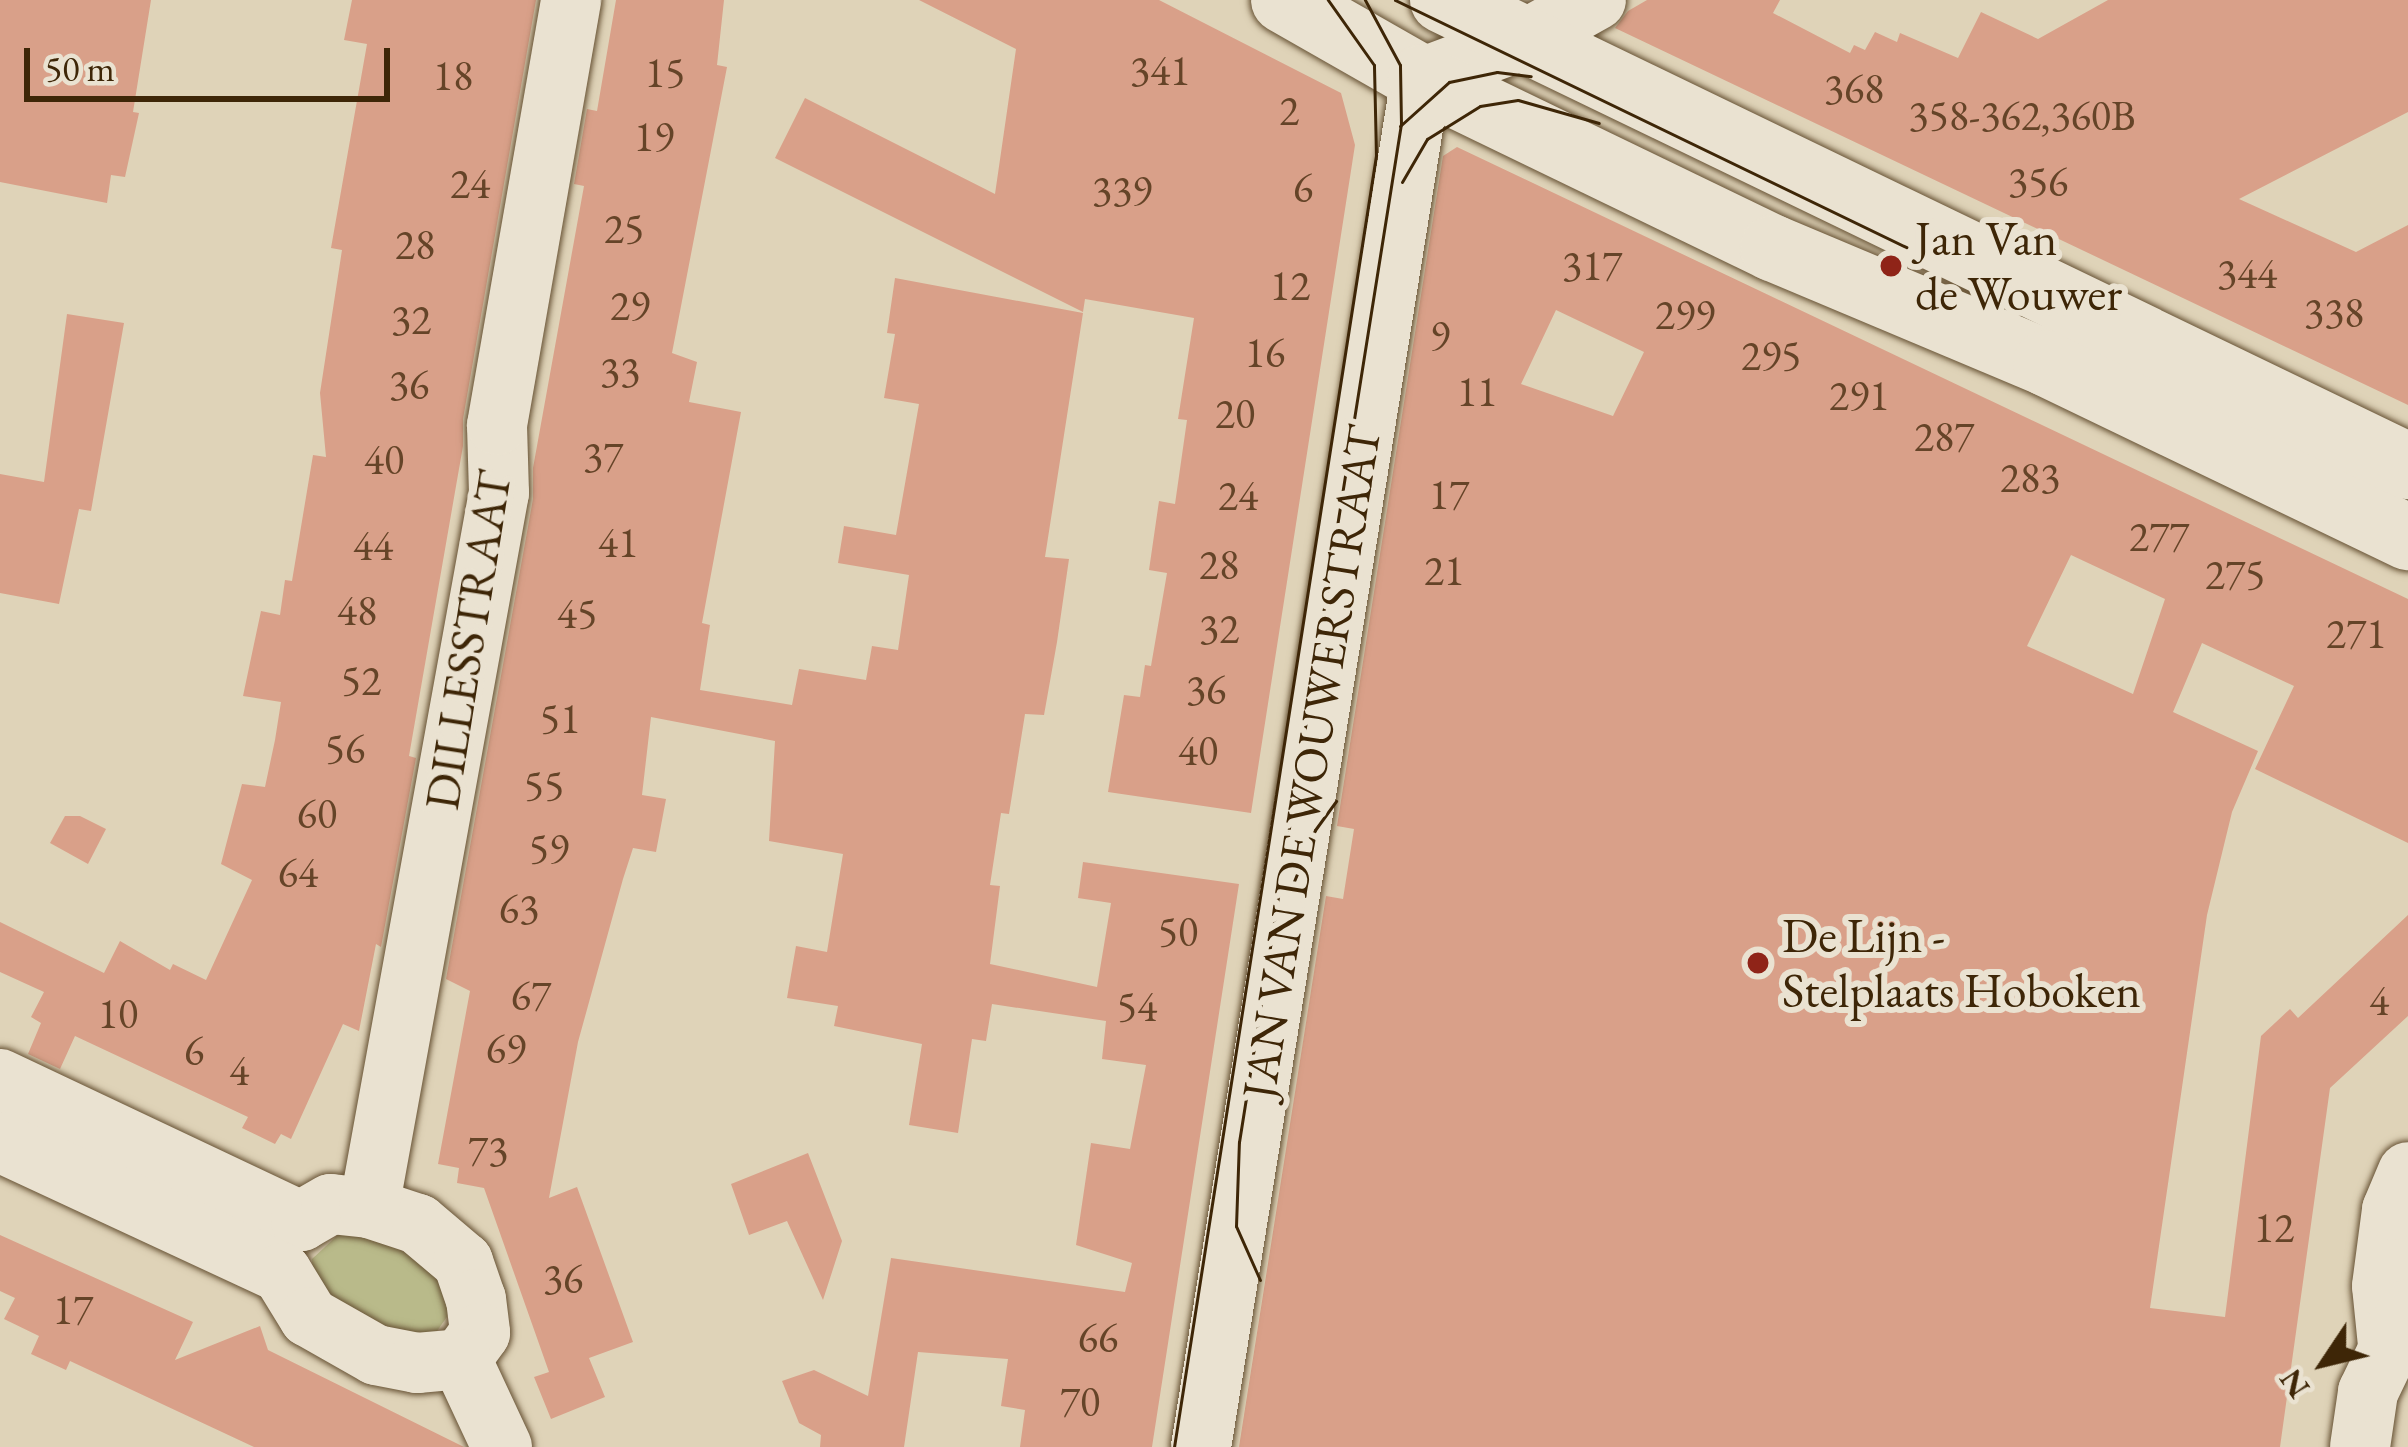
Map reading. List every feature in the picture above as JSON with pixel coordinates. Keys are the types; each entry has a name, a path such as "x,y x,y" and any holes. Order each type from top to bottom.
{"street":[{"name":"DILLESSTRAAT","path":"369,1208 499,494 497,424 571,0"},
{"path":"1284,0 1421,78 1773,248 2046,363 2408,537"},
{"path":"1443,0 2408,466"},
{"path":"1421,78 1526,39 1596,0"},
{"name":"JAN VAN DE WOUWERSTRAAT","path":"1201,1447 1421,78"},
{"path":"1,1085 291,1247 309,1317 376,1355 417,1364 461,1359 480,1333 463,1262 418,1224 369,1208 332,1204 291,1247"},
{"path":"0,1142 291,1247"},
{"path":"2360,1447 2368,1392 2398,1327 2382,1286 2392,1210 2408,1172"},
{"path":"461,1359 502,1447"}],"green space":[{"path":"357,1231 433,1265 449,1314 437,1331 420,1340 332,1307 313,1279 312,1259 340,1233"}],"building":[{"path":"0,0 151,0 133,112 139,113 125,177 111,175 107,203 0,182"},
{"path":"352,0 536,0 463,419 463,446 409,756 416,758 381,947 376,944 359,1031 343,1024 291,1139 281,1134 275,1144 242,1128 248,1117 75,1036 60,1069 28,1054 41,1023 31,1017 44,992 0,972 0,922 104,973 120,941 170,970 173,964 206,980 252,880 221,864 242,784 265,787 275,740 281,702 243,696 261,611 280,615 285,580 292,581 313,455 326,457 320,393 342,250 331,248 367,44 344,40"},
{"path":"616,0 724,0 717,65 727,67 672,353 697,362 689,402 741,412 702,623 710,625 700,690 792,705 799,669 866,680 872,646 898,650 909,575 838,563 844,526 896,535 919,404 884,398 895,334 887,333 895,278 1083,313 1045,557 1069,559 1044,715 1025,714 1009,814 1001,813 990,885 1000,886 990,964 1097,987 1111,903 1078,898 1083,862 1239,884 1152,1447 1020,1447 1025,1410 1001,1406 1008,1359 918,1352 904,1447 820,1447 821,1435 799,1423 782,1381 814,1370 868,1396 891,1258 1125,1292 1132,1263 1076,1245 1091,1143 1130,1149 1146,1065 1102,1059 1106,1021 992,1004 986,1041 972,1039 958,1133 909,1125 922,1044 834,1026 838,1006 787,998 796,946 827,952 843,854 769,841 775,741 651,717 642,795 666,799 656,852 633,848 623,879 578,1042 549,1198 577,1187 633,1342 589,1358 605,1397 551,1419 534,1377 549,1372 484,1188 457,1183 459,1168 438,1164 470,991 446,979 584,186 574,184 587,109 597,111"},
{"path":"919,0 1159,0 1341,93 1355,145 1251,813 1108,792 1124,695 1140,697 1145,665 1151,666 1167,573 1149,570 1159,501 1175,504 1187,420 1178,419 1194,318 1085,299 1083,312 775,158 805,98 995,194 1016,49"},
{"path":"1647,0 1780,0 1773,13 1850,53 1854,45 1865,50 1875,32 1897,42 1900,33 1958,58 1981,12 2038,39 2108,0 2408,0 2408,112 2239,199 2356,252 2408,225 2408,405 1615,28 1628,11"},
{"name":"De Lijn - Stelplaats Hoboken","path":"1457,147 2408,599 2408,843 2255,769 2294,686 2202,643 2173,712 2258,751 2232,812 2207,915 2150,1308 2225,1317 2261,1036 2290,1009 2298,1018 2408,915 2408,1016 2330,1088 2280,1447 1239,1447 1326,896 1343,899 1354,829 1337,826 1443,156","holes":["1556,310 1644,352 1613,416 1521,384","2071,555 2165,599 2133,694 2027,646"]},
{"path":"67,314 124,323 91,511 79,509 59,604 0,593 0,474 44,482"},
{"path":"65,816 80,816 106,829 88,864 50,843"},
{"path":"808,1153 842,1241 823,1300 787,1221 749,1235 731,1184"},
{"path":"0,1235 193,1322 175,1360 260,1326 268,1350 464,1447 254,1447 70,1361 66,1370 31,1354 39,1336 4,1319 15,1298 0,1291"}],"tram line":[{"path":"1174,1447 1376,155 1374,65 1328,0"},
{"path":"1260,1280 1236,1226 1239,1142 1401,124 1400,65 1365,0"},
{"path":"1395,0 1906,247"},
{"path":"1400,126 1449,82 1497,72 1531,76"},
{"path":"1402,182 1427,139 1480,106 1518,100 1599,123"},
{"path":"1290,891 1315,830 1336,801"}],"place":[{"name":"Jan Van de Wouwer","path":"1891,266"},
{"name":"De Lijn - Stelplaats Hoboken","path":"1758,963"}]}
